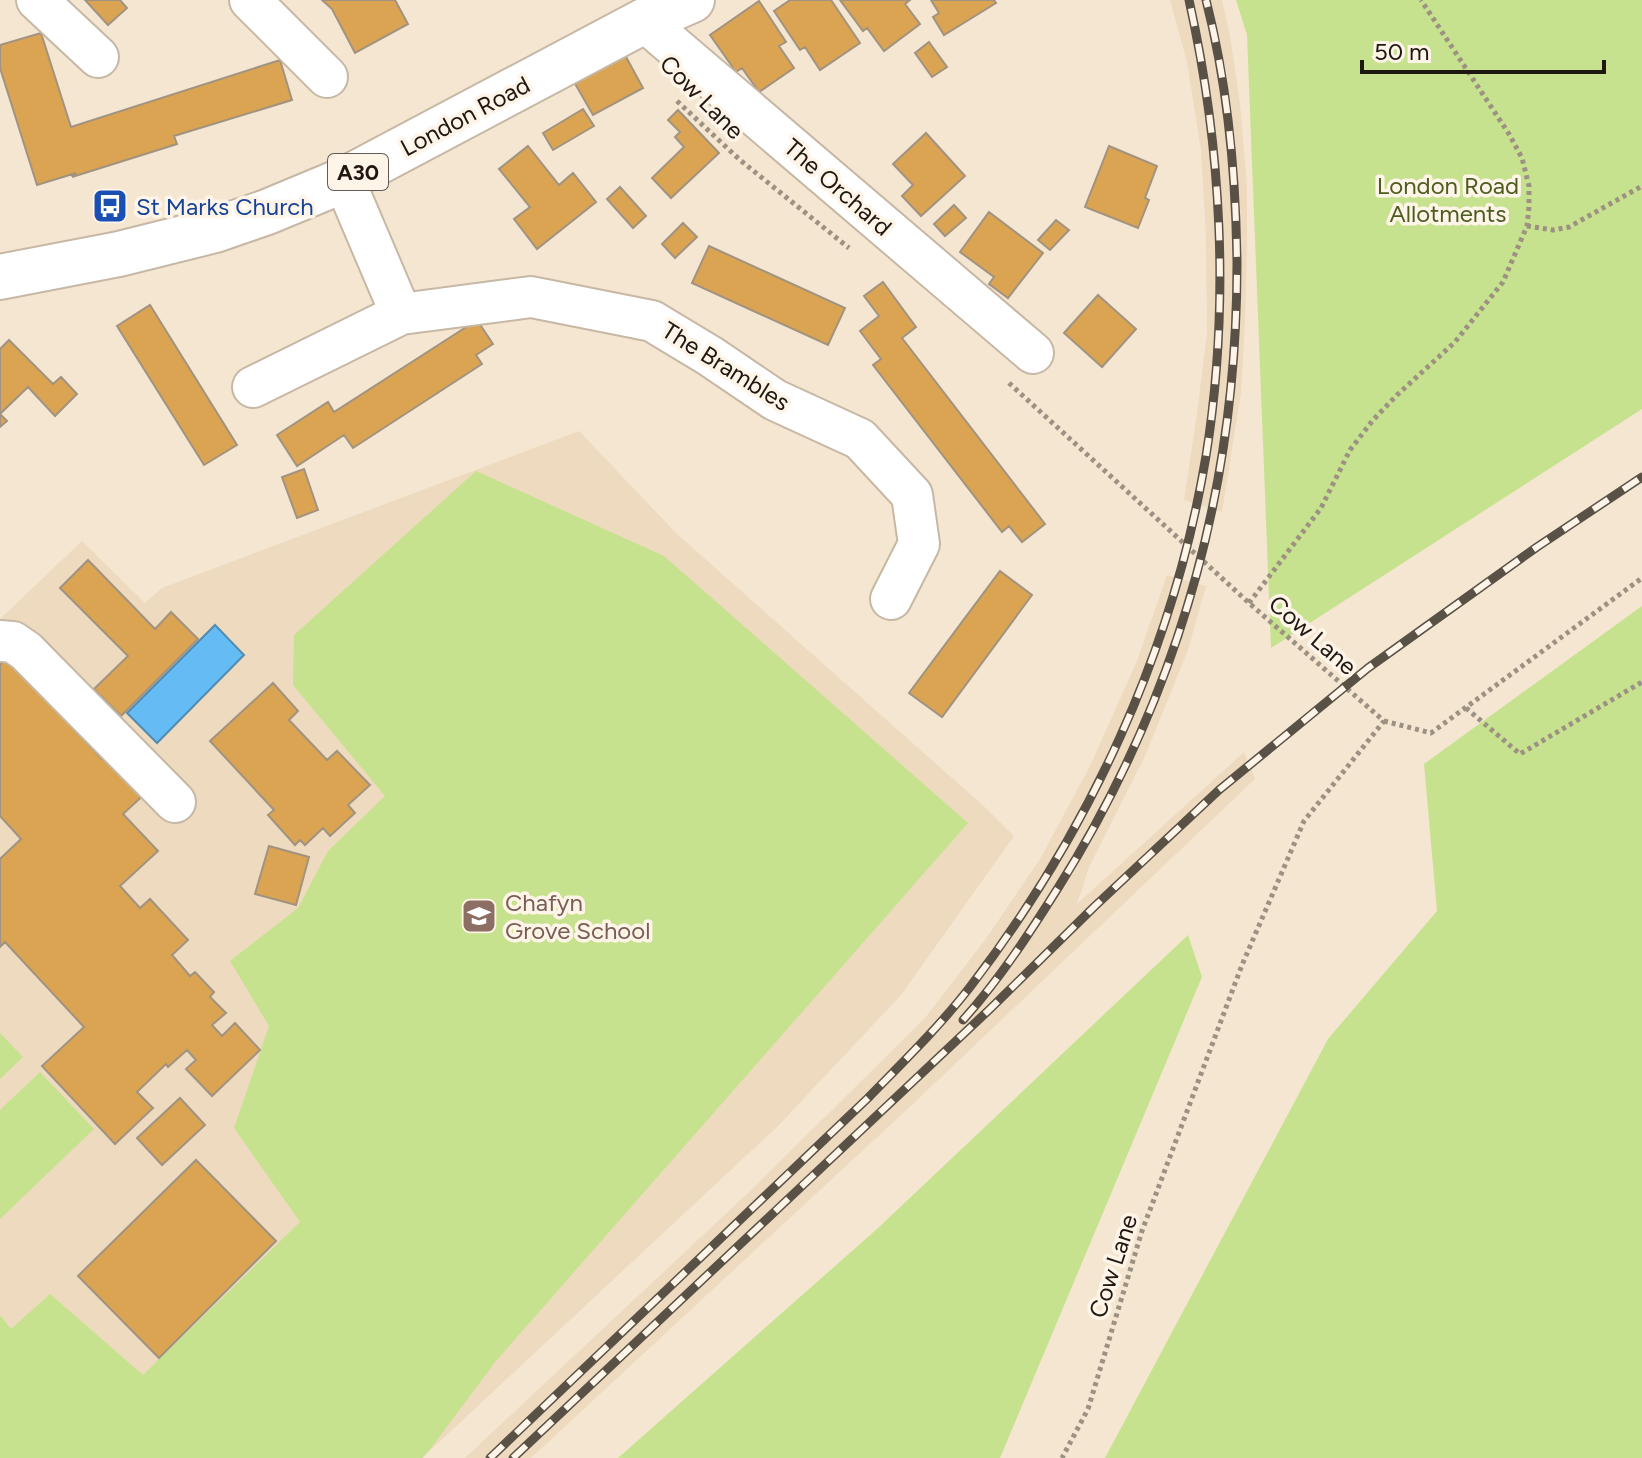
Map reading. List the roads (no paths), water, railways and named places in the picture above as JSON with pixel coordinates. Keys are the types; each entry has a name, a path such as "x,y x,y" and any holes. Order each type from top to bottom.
{"highway":[{"name":"London Road","path":"0,277 119,254 215,230 267,212 344,180 644,21 692,0"}],"street":[{"path":"37,0 98,57"},
{"path":"250,0 327,77"},
{"name":"The Orchard","path":"644,21 1021,368"},
{"path":"344,180 401,314"},
{"name":"The Brambles","path":"253,387 401,314 531,297 652,321 775,400 860,439 912,495 919,544 891,599"},
{"path":"0,641 13,642 26,651 175,802"}],"water":[{"path":"215,625 244,655 157,743 127,713"}],"railway":[{"path":"490,1458 868,1098 946,1016 1013,928 1053,866 1121,736 1149,668 1192,528 1214,399 1220,285 1219,227 1209,113 1189,0"},
{"path":"963,1020 1001,973 1058,888 1100,816 1137,742 1167,666 1192,589 1212,510 1226,430 1234,348 1237,264 1229,131 1220,65 1206,0"},
{"path":"513,1458 1219,790 1368,668 1537,547 1642,477"}],"place":[{"name":"St Marks Church","path":"110,206"},
{"name":"Chafyn Grove School","path":"479,916"}],"park label":[{"name":"London Road Allotments","path":"1448,199"}]}
